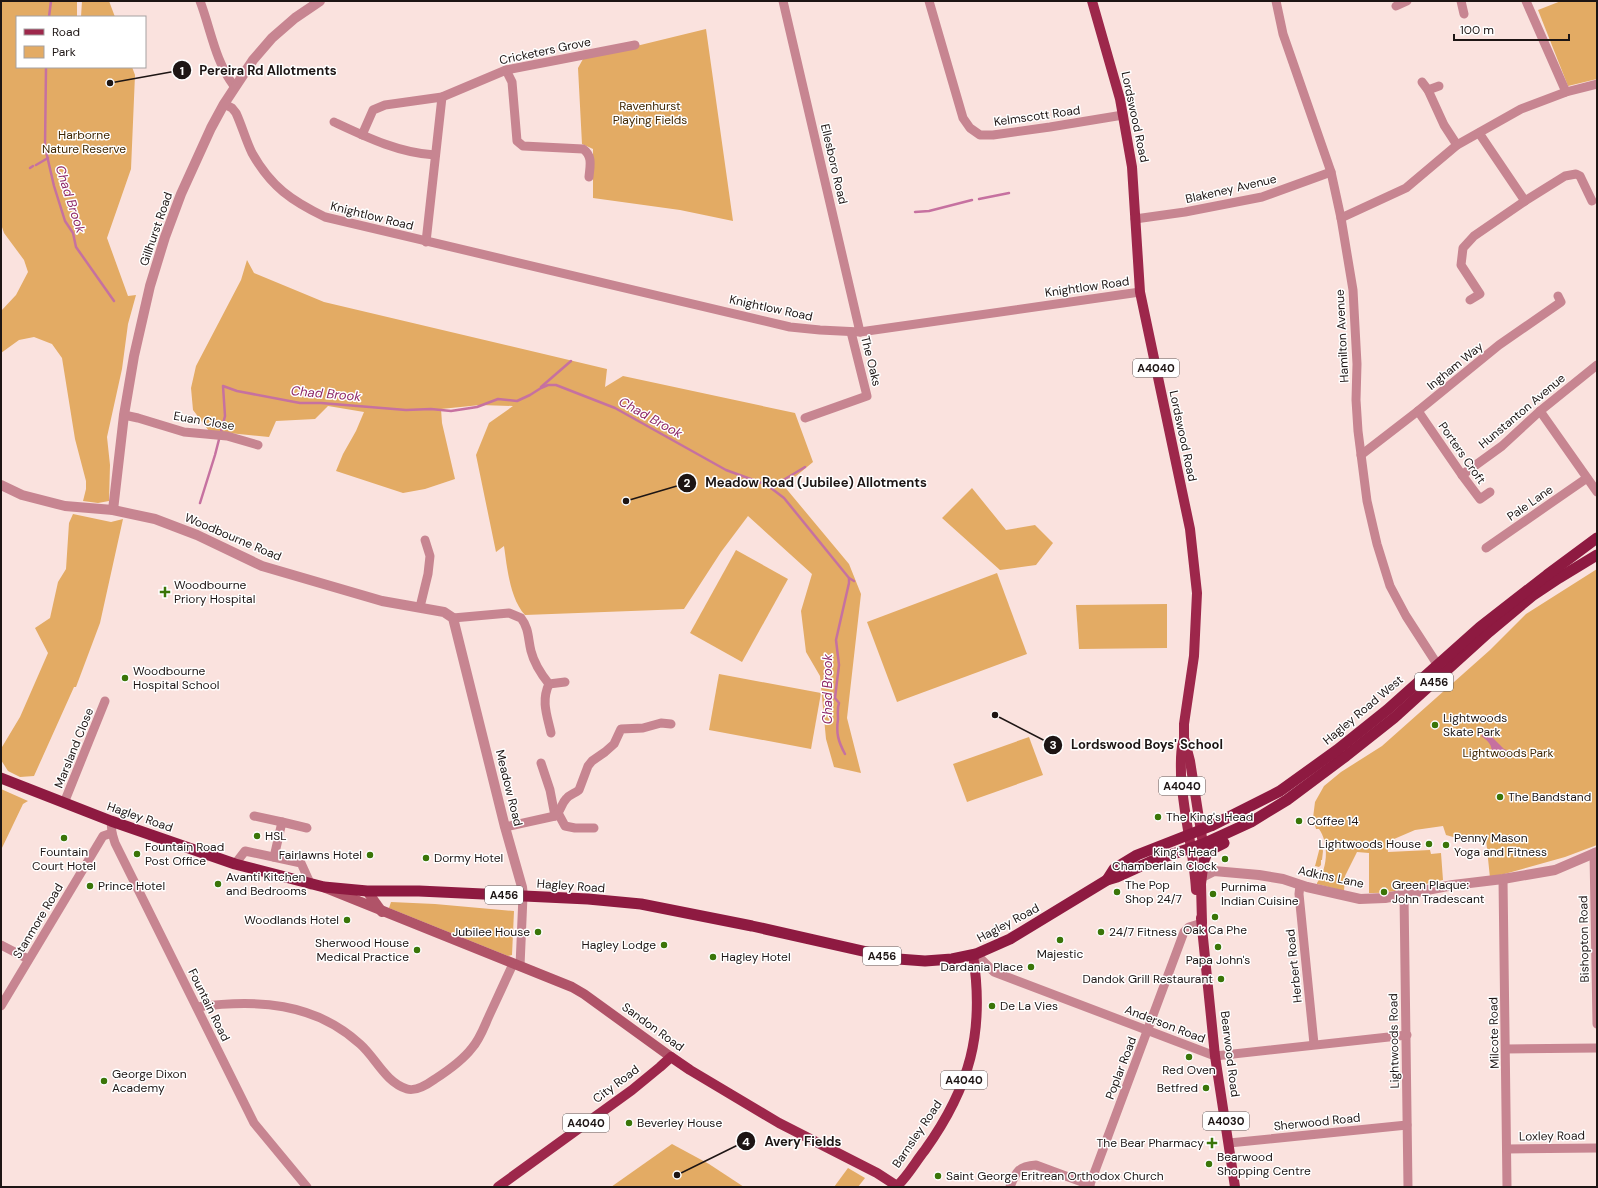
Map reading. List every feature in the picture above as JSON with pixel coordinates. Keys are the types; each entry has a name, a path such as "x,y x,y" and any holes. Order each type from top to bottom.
{"highway":[{"name":"Hagley Road West","path":"1191,848 1202,837 1280,791 1350,740 1387,710 1480,627 1597,538"},
{"name":"Hagley Road West","path":"1188,835 1202,837 1251,822 1288,800 1394,718 1532,596 1597,555"},
{"path":"1437,664 1447,671"},
{"name":"Hagley Road","path":"1,778 111,821 235,864 311,885 367,891 588,899 641,904 752,926 898,959 925,961 952,959 974,955 1010,939 1107,880 1152,861 1191,848"},
{"name":"A456","path":"1204,860 1208,851 1230,839 1251,822"},
{"name":"Hagley Road","path":"1107,880 1114,869 1137,855 1188,835"}],"main road":[{"name":"Lordswood Road","path":"1092,1 1120,99 1123,115 1132,167 1140,292 1190,529 1196,586 1194,656 1184,724 1182,780 1188,835 1191,848"},
{"name":"Lordswood Road","path":"1184,738 1190,761 1202,837"},
{"name":"Bearwood Road","path":"1202,837 1204,860 1202,877 1202,923 1215,1056 1235,1187"},
{"name":"Bearwood Road","path":"1191,848 1196,893 1202,923"},
{"name":"Sandon Road","path":"324,887 382,912 572,987 690,1070 779,1123 871,1170 897,1186"},
{"path":"367,891 382,912"},
{"name":"Barnsley Road","path":"897,1186 945,1120 964,1082 971,1058 977,1018 978,1001 974,955"},
{"name":"City Road","path":"498,1187 632,1090 671,1057"}],"street":[{"path":"200,1 217,56 225,74 234,86"},
{"name":"Gillhurst Road","path":"113,510 124,416 150,286 165,237 199,155 234,86 253,60 272,38 295,18 320,1"},
{"name":"Ellesboro Road","path":"783,1 856,332"},
{"name":"Kelmscott Road","path":"929,1 963,118 970,128 980,135 993,135 1123,115"},
{"name":"Hamilton Avenue","path":"1276,1 1283,34 1331,172 1341,218 1353,290 1357,364 1356,400 1361,454 1367,501 1377,544 1390,586 1406,616 1437,664"},
{"path":"1396,6 1407,1"},
{"path":"1461,1 1464,14"},
{"path":"1526,1 1566,92"},
{"name":"Cricketers Grove","path":"362,135 373,110 385,105 442,97 506,70 635,45"},
{"path":"506,70 512,82 517,141 523,146 583,148 587,151 591,159 589,177"},
{"path":"1422,82 1428,90 1444,125 1457,145"},
{"path":"1341,218 1406,188 1457,145 1521,110 1566,92 1597,84"},
{"path":"1428,90 1439,86"},
{"name":"Knightlow Road","path":"426,242 442,97"},
{"name":"Knightlow Road","path":"224,104 232,108 236,113 252,152 263,171 286,196 325,217 790,327 856,332 1140,292"},
{"path":"334,122 362,135 400,149 435,155"},
{"path":"1479,133 1525,201"},
{"name":"Blakeney Avenue","path":"1135,219 1185,212 1262,197 1331,172"},
{"path":"1470,300 1480,294 1461,265 1463,248 1474,236 1565,176 1576,174 1580,176 1592,201"},
{"name":"Ingham Way","path":"1361,454 1418,411 1499,346 1562,302 1558,296"},
{"name":"The Oaks","path":"805,418 868,401 856,332"},
{"name":"Hunstanton Avenue","path":"1462,475 1502,446 1540,411 1597,365"},
{"name":"Porters Croft","path":"1418,411 1480,499 1490,492"},
{"path":"1540,411 1597,492"},
{"name":"Euan Close","path":"124,416 138,418 184,432 227,436 258,444"},
{"name":"Pale Lane","path":"1486,548 1587,478"},
{"name":"Woodbourne Road","path":"1,485 22,495 65,506 113,510 155,519 197,535 262,566 382,601 444,612 453,618"},
{"path":"420,607 428,574 430,556 425,540"},
{"path":"453,618 509,614 516,615 521,618 528,630 531,651 537,666 549,684"},
{"name":"Meadow Road","path":"453,618 505,827 522,887 523,896 516,965"},
{"path":"549,684 565,682"},
{"path":"549,684 545,692 544,701 551,733"},
{"name":"Marsland Close","path":"64,803 105,701"},
{"path":"505,827 557,814 565,800 571,794 579,790 588,766 592,761 614,744 621,729 643,728 661,723 671,724"},
{"path":"541,763 557,814 564,826 575,828 594,828"},
{"path":"254,816 307,828"},
{"name":"Fountain Road","path":"111,821 115,843 254,1123 307,1187"},
{"path":"274,857 282,822"},
{"name":"Stanmore Road","path":"1,1006 103,836 112,833"},
{"path":"235,864 245,851 301,863 311,885"},
{"name":"Adkins Lane","path":"1202,877 1214,871 1253,875 1283,879 1300,885 1360,899 1385,898 1453,885 1503,879 1555,870 1596,853"},
{"name":"Bishopton Road","path":"1596,853 1597,1024"},
{"name":"Milcote Road","path":"1503,879 1507,1187"},
{"name":"Herbert Road","path":"1300,885 1299,894 1314,1044"},
{"name":"Lightwoods Road","path":"1404,895 1408,1187"},
{"name":"Poplar Road","path":"1090,1186 1184,932 1189,927 1202,923"},
{"path":"1,945 28,959"},
{"name":"Anderson Road","path":"974,955 994,972 1215,1056 1407,1034"},
{"path":"197,1007 226,1003 268,1003 295,1008 342,1029 360,1044 393,1082 410,1090 417,1089 430,1082 456,1065 474,1047 516,965"},
{"path":"1506,1049 1597,1048"},
{"name":"Sherwood Road","path":"1229,1143 1407,1125"},
{"name":"Loxley Road","path":"1507,1149 1597,1148"},
{"path":"1010,1187 1016,1172 1028,1165 1036,1165 1090,1186"}],"green space":[{"name":"Harborne Nature Reserve","path":"1,1 77,1 77,16 16,16 16,68 132,68 135,75 131,169 107,238 128,296 136,295 128,324 122,369 107,437 110,465 109,501 98,503 83,501 86,481 75,439 62,358 52,344 34,337 19,340 1,353 1,311 16,295 28,272 24,260 4,233 1,224"},
{"path":"82,1 109,1 115,16 81,16"},
{"path":"1561,1 1597,1 1597,79 1568,86 1538,10"},
{"name":"Ravenhurst Playing Fields","path":"706,29 733,221 680,210 593,198 593,149 582,144 578,68 583,59"},
{"path":"247,260 254,273 324,302 607,369 605,387 623,376 795,413 813,462 784,486 849,564 861,594 847,718 861,773 834,767 826,739 820,676 806,652 801,611 812,574 748,516 721,552 684,609 525,615 513,592 508,573 504,546 496,552 476,455 489,423 513,406 480,405 441,409 442,423 455,479 425,489 403,493 336,471 364,412 328,406 315,419 276,421 269,437 209,431 193,410 191,388 196,366 241,280"},
{"path":"972,488 1006,530 1035,525 1053,543 1036,565 1000,570 942,518"},
{"path":"73,514 111,522 123,519 100,623 76,687 74,687 34,776 20,777 8,771 1,760 2,747 20,717 48,653 35,628 50,618 58,582 66,569 69,523"},
{"path":"736,550 788,579 742,662 690,633"},
{"name":"Lightwoods Park","path":"1597,569 1597,845 1565,857 1490,878 1486,839 1470,839 1470,837 1453,837 1446,835 1443,826 1415,830 1387,842 1388,852 1430,850 1431,854 1441,853 1443,880 1397,891 1369,893 1369,853 1357,852 1345,876 1344,891 1317,884 1321,877 1325,863 1326,848 1319,829 1316,829 1313,818 1315,802 1324,786 1341,772 1382,746 1490,650 1526,614"},
{"path":"997,573 1027,654 897,702 867,622"},
{"path":"1167,604 1167,648 1079,649 1076,605"},
{"path":"719,674 821,693 811,749 709,730"},
{"path":"1029,737 1043,775 967,802 953,764"},
{"path":"1,789 28,801 23,804 1,850"},
{"path":"1321,843 1323,851 1321,865 1319,867 1315,866"},
{"path":"391,902 435,904 514,911 512,955 508,956 389,908"},
{"path":"672,1144 709,1164 744,1187 611,1187"},
{"path":"848,1168 865,1178 858,1187 834,1187"}],"shaded area":[{"path":"1484,733 1493,738 1504,749 1509,751 1510,755 1503,759 1494,756 1491,746 1481,736"}],"waterway":[{"name":"Chad Brook","path":"49,16 51,1"},
{"name":"Chad Brook","path":"46,68 45,147 54,186 65,221 73,233 76,247 114,301"},
{"path":"36,165 48,158"},
{"path":"979,199 1009,193"},
{"path":"915,212 929,211 972,200"},
{"path":"541,387 571,361"},
{"name":"Chad Brook","path":"200,503 225,416 223,386 237,391 300,403 321,403 406,410 431,409 451,411 477,407 498,399 517,401 548,385 556,385 615,408 726,470 767,485 784,498 849,578 836,640 839,665 835,698 839,703 837,733 845,754"},
{"path":"767,485 780,482 805,467"},
{"name":"Chad Brook","path":"849,578 854,581"}],"place":[{"name":"Pereira Rd Allotments","path":"110,83"},
{"name":"Meadow Road (Jubilee) Allotments","path":"626,501"},
{"name":"Woodbourne Priory Hospital","path":"165,592"},
{"name":"Woodbourne Hospital School","path":"125,678"},
{"name":"Lordswood Boys' School","path":"995,715"},
{"name":"Lightwoods Skate Park","path":"1435,725"},
{"name":"The Bandstand","path":"1500,797"},
{"name":"The King's Head","path":"1158,817"},
{"name":"Coffee 14","path":"1299,821"},
{"name":"HSL","path":"257,836"},
{"name":"Fountain Court Hotel","path":"64,838"},
{"name":"Lightwoods House","path":"1429,844"},
{"name":"Penny Mason Yoga and Fitness","path":"1446,845"},
{"name":"Fountain Road Post Office","path":"137,854"},
{"name":"Fairlawns Hotel","path":"370,855"},
{"name":"Dormy Hotel","path":"426,858"},
{"name":"King's Head Chamberlain Clock","path":"1225,859"},
{"name":"Avanti Kitchen and Bedrooms","path":"218,884"},
{"name":"Prince Hotel","path":"90,886"},
{"name":"The Pop Shop 24/7","path":"1117,892"},
{"name":"Green Plaque: John Tradescant","path":"1384,892"},
{"name":"Purnima Indian Cuisine","path":"1213,894"},
{"name":"Oak Ca Phe","path":"1215,917"},
{"name":"Woodlands Hotel","path":"347,920"},
{"name":"Jubilee House","path":"538,932"},
{"name":"24/7 Fitness","path":"1101,932"},
{"name":"Majestic","path":"1060,940"},
{"name":"Hagley Lodge","path":"664,945"},
{"name":"Papa John's","path":"1218,947"},
{"name":"Sherwood House Medical Practice","path":"417,950"},
{"name":"Hagley Hotel","path":"713,957"},
{"name":"Dardania Place","path":"1031,967"},
{"name":"Dandok Grill Restaurant","path":"1221,979"},
{"name":"De La Vies","path":"992,1006"},
{"name":"Red Oven","path":"1189,1057"},
{"name":"George Dixon Academy","path":"104,1081"},
{"name":"Betfred","path":"1206,1088"},
{"name":"Beverley House","path":"629,1123"},
{"name":"The Bear Pharmacy","path":"1212,1143"},
{"name":"Bearwood Shopping Centre","path":"1209,1164"},
{"name":"Avery Fields","path":"677,1175"},
{"name":"Saint George Eritrean Orthodox Church","path":"938,1176"}]}
